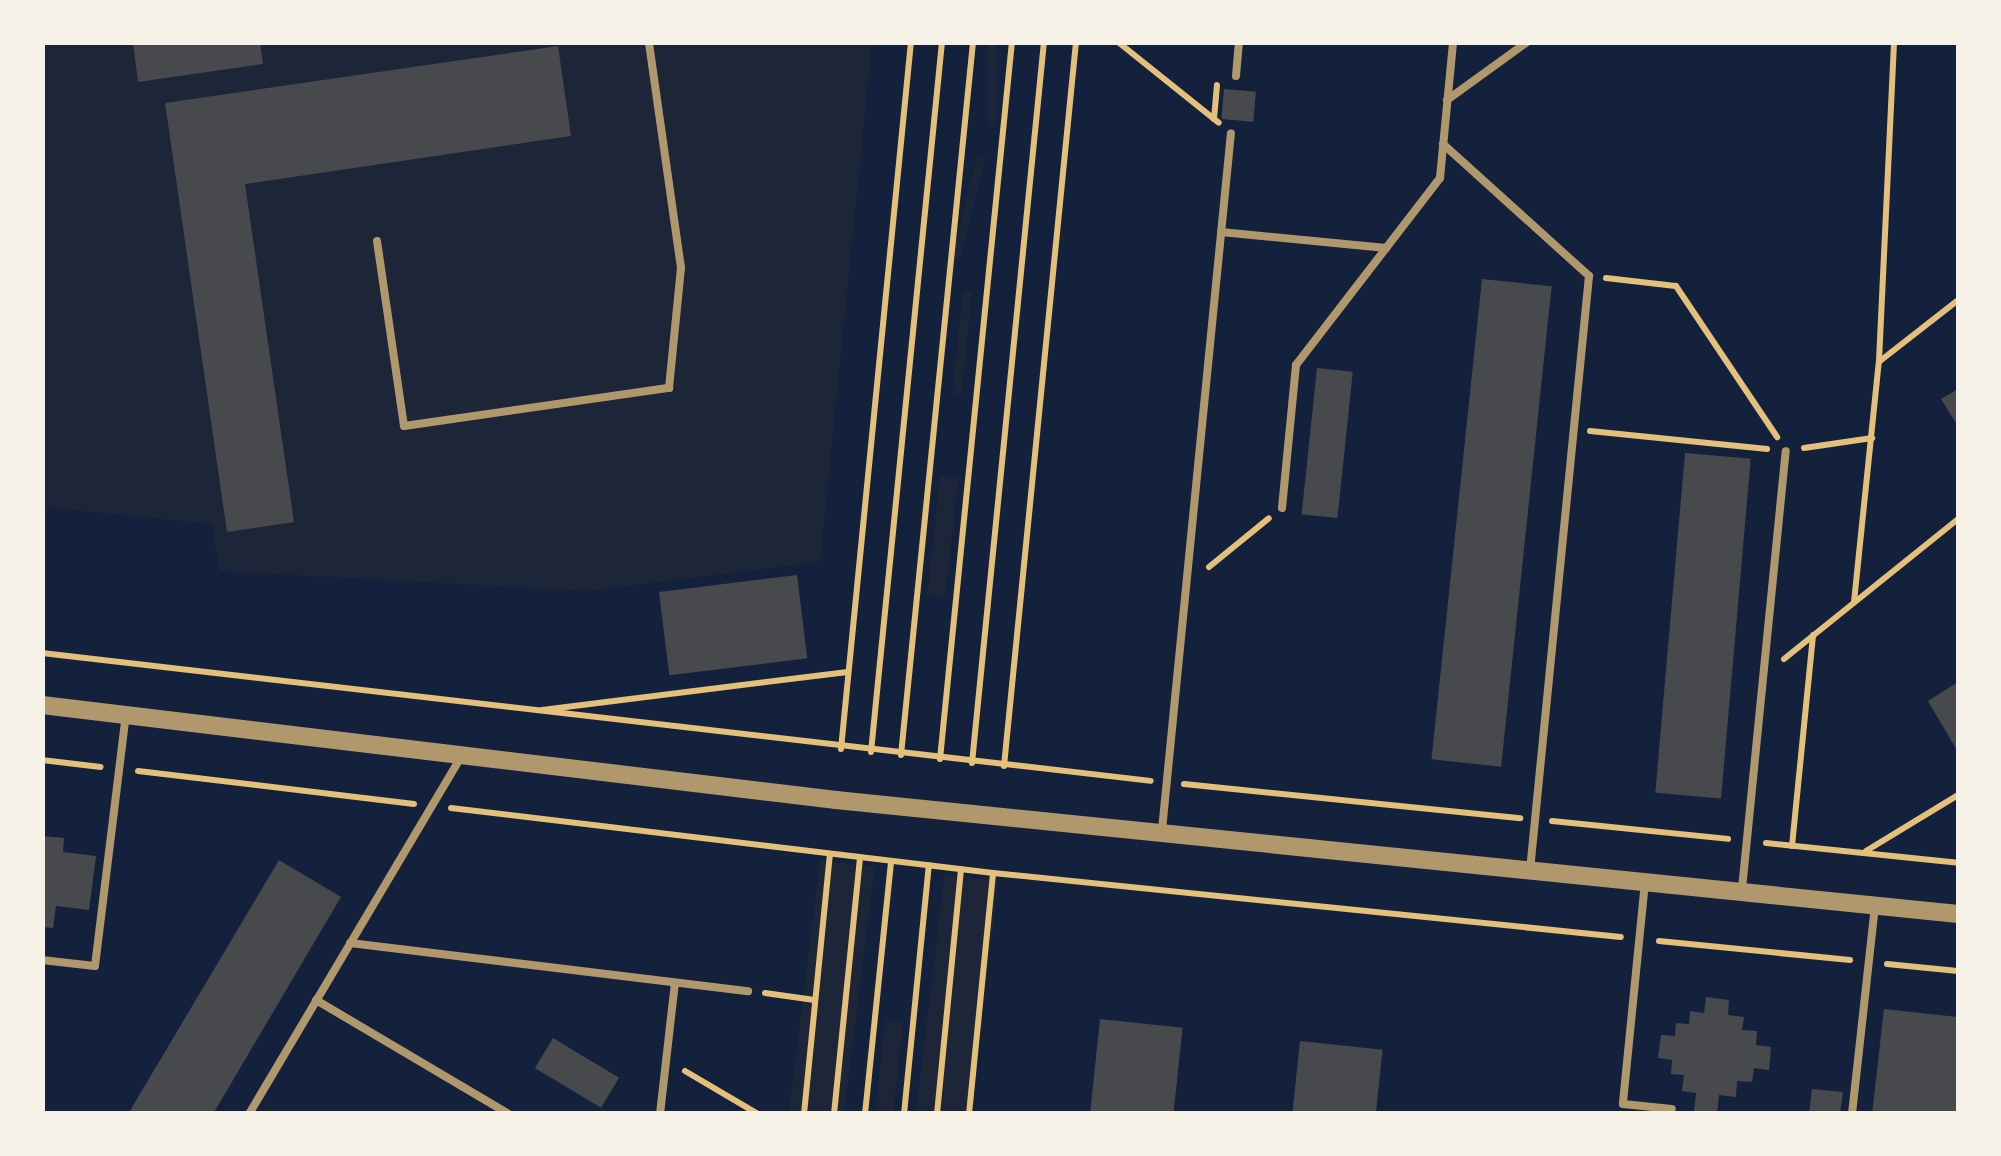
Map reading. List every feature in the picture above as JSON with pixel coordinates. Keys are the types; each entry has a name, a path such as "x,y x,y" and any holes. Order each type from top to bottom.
{"street":[{"path":"42,705 1161,833 1958,914"}],"lane":[{"path":"377,241 404,426 670,388 681,268 649,42"},
{"path":"1236,76 1239,42"},
{"path":"1282,508 1296,365 1440,178 1453,42"},
{"path":"1447,100 1527,42"},
{"path":"1161,833 1231,133"},
{"path":"1443,144 1590,276 1530,870"},
{"path":"1221,232 1386,248"},
{"path":"1742,892 1786,451"},
{"path":"42,960 96,966 126,715"},
{"path":"249,1114 462,755"},
{"path":"1645,882 1622,1104 1672,1109"},
{"path":"1852,1114 1876,906"},
{"path":"350,943 748,991"},
{"path":"660,1114 675,983"},
{"path":"316,1000 509,1114"}],"path":[{"path":"840,749 912,42"},
{"path":"870,752 942,42"},
{"path":"902,755 973,42"},
{"path":"940,759 1012,42"},
{"path":"972,763 1044,42"},
{"path":"1004,766 1076,42"},
{"path":"1118,42 1231,133"},
{"path":"1854,602 1879,361 1894,42"},
{"path":"1214,119 1218,85"},
{"path":"1590,276 1676,286 1786,451"},
{"path":"1879,361 1958,300"},
{"path":"1574,430 1786,451 1872,438"},
{"path":"1186,586 1282,508"},
{"path":"1763,675 1958,519"},
{"path":"1792,846 1813,635"},
{"path":"42,653 840,749 1958,863"},
{"path":"529,712 848,672"},
{"path":"1863,853 1958,795"},
{"path":"804,1114 830,854 1958,971"},
{"path":"834,1114 860,857"},
{"path":"865,1114 891,861"},
{"path":"904,1114 929,865"},
{"path":"937,1114 961,869"},
{"path":"969,1114 993,873"},
{"path":"748,991 815,1000"},
{"path":"666,1060 758,1114"}],"shaded area":[{"path":"42,43 872,43 820,562 588,591 219,571 212,524 43,507"},
{"path":"988,43 996,43 996,127 988,127"},
{"path":"977,156 985,158 959,260 952,258"},
{"path":"963,291 972,292 961,395 952,394"},
{"path":"940,476 958,478 945,597 927,595"},
{"path":"820,860 875,867 844,1114 789,1113"},
{"path":"945,874 999,881 970,1114 916,1113"},
{"path":"885,1020 903,1022 893,1114 875,1112"}],"building":[{"path":"133,42 260,42 263,64 138,82"},
{"path":"558,46 571,136 245,184 294,522 227,532 165,103"},
{"path":"1224,89 1256,92 1253,122 1221,119"},
{"path":"1482,279 1552,286 1501,767 1432,759"},
{"path":"1317,368 1353,372 1337,518 1302,514"},
{"path":"1958,389 1958,426 1941,399"},
{"path":"1685,453 1751,459 1721,798 1655,793"},
{"path":"797,575 807,658 669,675 659,592"},
{"path":"1958,682 1958,752 1928,701"},
{"path":"42,836 64,838 63,852 96,856 89,910 56,906 53,928 42,927"},
{"path":"279,860 341,897 213,1114 128,1114"},
{"path":"1706,997 1729,1000 1728,1015 1744,1017 1742,1030 1757,1031 1756,1045 1771,1047 1769,1070 1754,1068 1752,1082 1737,1081 1736,1097 1719,1095 1717,1114 1694,1111 1696,1093 1682,1091 1684,1075 1671,1074 1672,1060 1658,1058 1661,1035 1675,1036 1676,1023 1689,1024 1690,1011 1704,1013"},
{"path":"1884,1009 1958,1017 1958,1114 1872,1114"},
{"path":"1100,1019 1183,1028 1173,1114 1090,1114"},
{"path":"553,1038 619,1078 601,1108 535,1068"},
{"path":"1300,1041 1383,1050 1376,1114 1292,1114"},
{"path":"1812,1089 1843,1092 1840,1114 1809,1114"}]}
